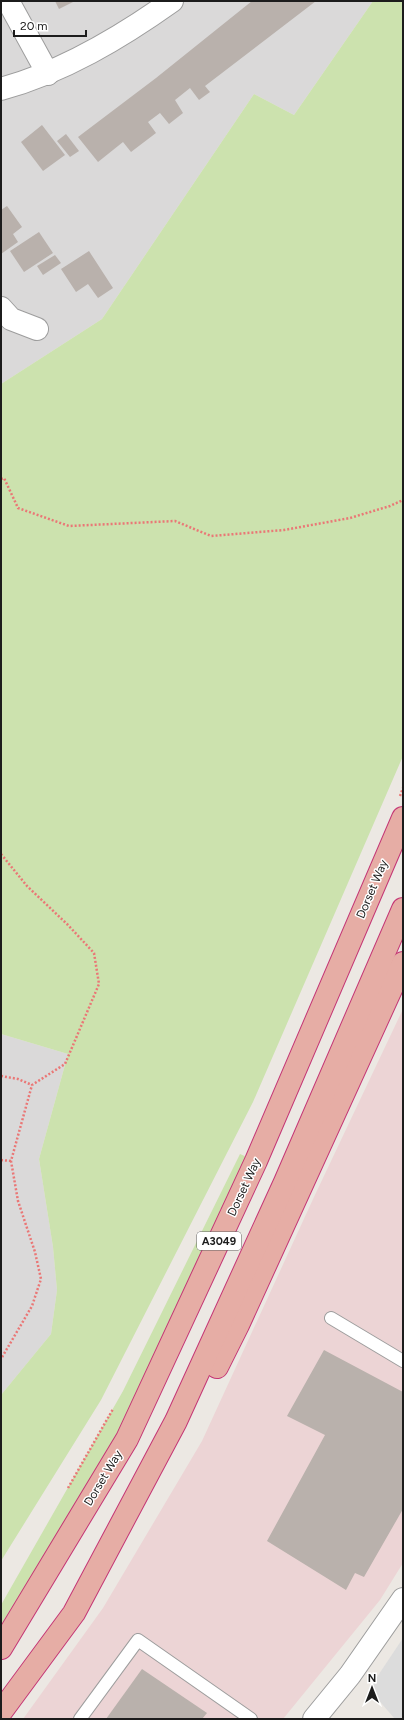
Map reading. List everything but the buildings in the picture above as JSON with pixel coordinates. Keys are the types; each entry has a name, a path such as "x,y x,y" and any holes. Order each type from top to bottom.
{"highway":[{"name":"Dorset Way","path":"1,1648 127,1439 256,1161 403,818"},
{"name":"A3049","path":"1,1712 74,1613 176,1421 285,1182 403,909"},
{"path":"158,1456 192,1415 238,1325 403,963"}],"street":[{"path":"8,1 48,74"},
{"path":"1,89 48,74 129,32 172,1"},
{"path":"1,308 11,319 36,329"},
{"path":"314,1719 350,1675 403,1599"}],"lane":[{"path":"331,1318 403,1361"},
{"path":"80,1719 138,1640 251,1719"}],"path":[{"path":"1,479 4,478 18,508 69,526 176,521 211,536 284,530 350,518 390,506 403,500"},
{"path":"1,854 27,886 68,925 94,953 99,984 65,1064 32,1085 11,1161 18,1201 35,1252 41,1279 32,1306 1,1359"},
{"path":"1,1076 18,1079 32,1085"},
{"path":"1,1160 11,1161"}],"shaded area":[{"path":"1,1 373,1 294,115 254,94 102,319 1,384"},
{"path":"403,1009 403,1563 380,1600 283,1719 23,1719 103,1608 202,1441 314,1197"},
{"path":"1,1034 68,1054 39,1159 53,1247 57,1290 51,1334 1,1395"},
{"path":"403,1638 403,1719 395,1719 369,1689"}],"green space":[{"path":"373,1 403,1 403,756 253,1102 101,1400 1,1561 1,1395 51,1334 57,1290 53,1247 39,1159 68,1054 1,1034 1,384 102,319 254,94 294,115"},
{"path":"240,1154 256,1161 127,1439 1,1648 1,1605 123,1391"}]}
